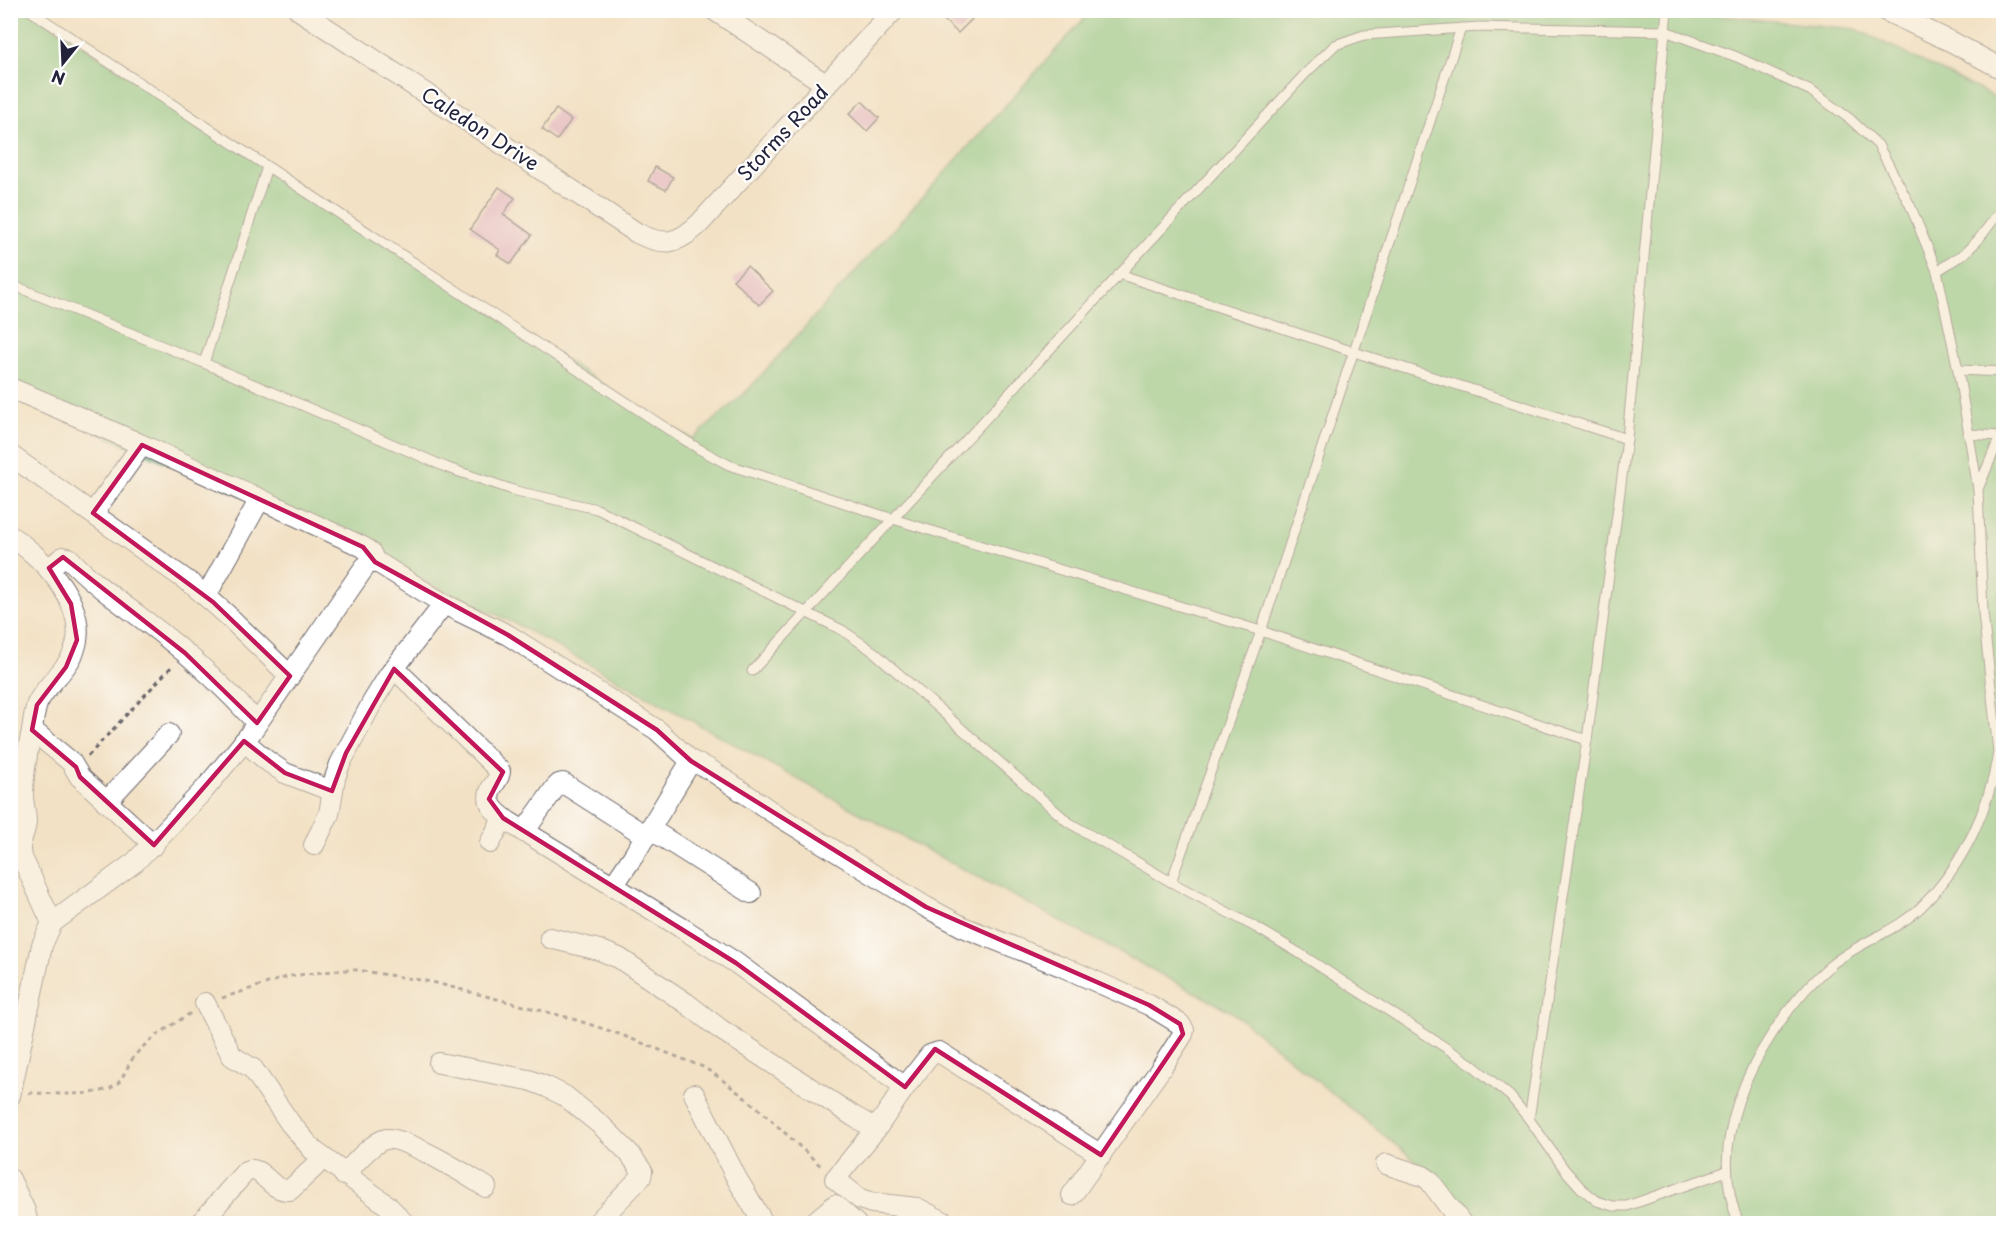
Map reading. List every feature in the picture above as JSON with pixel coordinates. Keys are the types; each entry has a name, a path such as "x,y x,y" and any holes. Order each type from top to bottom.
{"street":[{"name":"Caledon Drive","path":"300,10 637,233 663,243"},
{"path":"714,10 827,85"},
{"name":"Storms Road","path":"663,243 675,241 688,234 700,223 894,10"},
{"path":"1884,10 2004,70"},
{"path":"10,388 142,445 363,547 375,562 444,604 508,636 646,722 691,761 709,769 812,837 935,912 982,935 1149,1005 1180,1024 1183,1034 1072,1195"},
{"path":"93,513 142,445"},
{"path":"10,455 206,596 290,676"},
{"path":"206,596 260,499"},
{"path":"10,536 49,568 62,585 75,617 77,640 75,650 66,667 37,705 17,792 26,822 20,842 20,853 52,923"},
{"path":"49,568 66,556 99,586 220,683 257,723"},
{"path":"11,1094 42,945 52,923 108,884 153,845 204,790 257,723 364,568 375,562"},
{"path":"314,845 329,814 335,778 373,700 444,604"},
{"path":"395,669 500,771 500,776 491,790 489,799 492,807 503,818 736,963 905,1087"},
{"path":"32,730 62,753 76,768 80,777 153,845"},
{"path":"105,802 169,734"},
{"path":"244,741 285,773 332,791"},
{"path":"613,886 691,761"},
{"path":"524,832 555,788 563,783 751,893"},
{"path":"490,843 503,818"},
{"path":"550,938 599,950 619,958 720,1029 876,1129"},
{"path":"205,1004 232,1056 253,1069 301,1137 323,1159 387,1204 405,1224"},
{"path":"948,1224 917,1208 872,1203 860,1199 835,1179 876,1129 930,1055 939,1052 1101,1155"},
{"path":"439,1063 509,1076 548,1087 580,1107 629,1153 642,1171 641,1177 596,1224"},
{"path":"694,1094 737,1179 764,1224"},
{"path":"344,1174 380,1142 392,1139 447,1163 486,1187"},
{"path":"200,1224 246,1171 250,1169 257,1171 277,1188 290,1190 323,1159"},
{"path":"1386,1164 1429,1180 1462,1224"},
{"path":"10,1179 30,1219"},
{"path":"813,1224 835,1205 856,1224"}],"lane":[{"path":"29,10 699,449 729,465 893,519 1261,631 1587,740"},
{"path":"1529,1119 1587,740 1627,440 1667,10"},
{"path":"1171,882 1261,631 1461,28"},
{"path":"752,671 1305,74 1335,45 1364,35 1461,28 1616,28 1665,31 1737,57 1811,91 1850,119 1878,145 1910,205 1937,271 1958,370 1978,489 1983,614 2001,754 1978,822 1952,870 1938,889 1921,908 1833,963 1815,978 1779,1023 1748,1074 1738,1097 1732,1125 1727,1171 1739,1224"},
{"path":"204,363 267,166"},
{"path":"1937,271 1965,253 2004,206"},
{"path":"1119,274 1627,440"},
{"path":"10,284 204,363 448,468 516,491 597,509 842,630 874,652 1068,822 1291,948 1471,1064 1510,1096 1565,1170 1581,1188 1597,1200 1613,1206 1627,1206 1727,1171"},
{"path":"1958,370 2004,372"},
{"path":"1968,434 2002,431 1978,489"}],"path":[{"path":"76,768 185,653"},
{"path":"11,1094 87,1093 105,1090 116,1085 135,1056 144,1047 205,1004 290,976 357,970 432,982 570,1018 619,1034 703,1067 765,1114 835,1179"}],"highlighted area":[{"path":"142,445 363,547 375,562 508,635 657,730 691,761 926,907 1149,1005 1180,1024 1183,1034 1101,1155 935,1049 905,1087 736,963 503,818 489,799 503,772 394,669 346,753 332,791 285,773 244,741 154,845 80,777 76,767 32,730 37,705 66,667 77,640 71,604 49,568 63,557 185,653 257,723 290,676 213,602 93,513"}],"green space":[{"path":"10,11 30,11 659,421 693,439 746,392 1091,11 1671,11 1856,29 1996,98 2004,103 2003,1223 1461,1223 1430,1173 1232,1012 925,849 514,623 199,476 11,397"}],"building":[{"path":"933,10 962,10 972,19 958,33"},
{"path":"862,101 879,118 867,131 849,114"},
{"path":"556,109 571,120 557,140 542,129"},
{"path":"655,167 673,177 666,190 648,181"},
{"path":"499,187 515,198 503,214 532,235 511,264 497,255 500,250 470,229"},
{"path":"747,266 773,291 759,305 733,280"}]}
